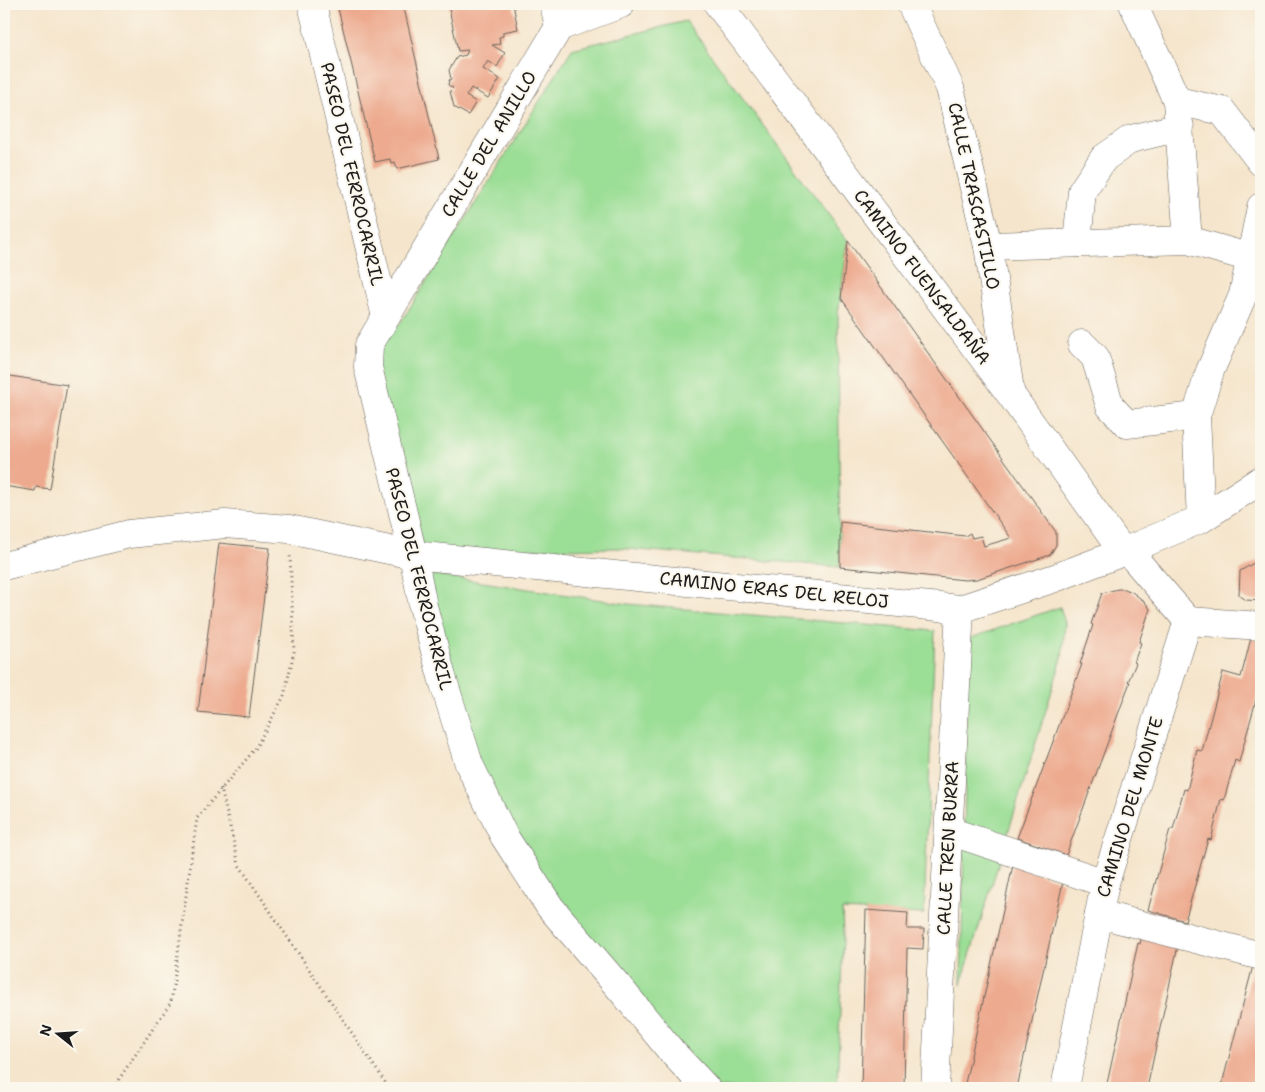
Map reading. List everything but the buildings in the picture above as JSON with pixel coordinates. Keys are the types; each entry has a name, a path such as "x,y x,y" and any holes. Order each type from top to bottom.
{"street":[{"name":"PASEO DEL FERROCARRIL","path":"312,4 386,317 369,346 368,367 413,555 423,606 442,677 469,764 504,836 550,908 672,1052 706,1088"},
{"name":"CALLE DEL ANILLO","path":"386,317 557,15 620,4"},
{"name":"CAMINO FUENSALDAÑA","path":"718,4 1011,395 1125,551"},
{"name":"CALLE TRASCASTILLO","path":"911,4 950,88 988,246 1011,395"},
{"path":"1133,4 1178,114 1188,240"},
{"path":"1077,244 1082,191 1104,158 1131,139 1178,114 1222,111 1261,162"},
{"path":"1201,519 1196,416 1210,371 1256,263 1260,217"},
{"path":"988,246 1188,240 1256,263"},
{"path":"1082,344 1095,357 1110,406 1127,424 1196,416"},
{"name":"CAMINO ERAS DEL RELOJ","path":"4,566 130,534 225,524 289,529 413,555 960,609 1055,578 1201,519 1261,480"},
{"path":"1125,551 1188,621 1261,626"},
{"name":"CALLE TREN BURRA","path":"935,1088 960,609"},
{"name":"CAMINO DEL MONTE","path":"1065,1088 1105,883 1188,621"},
{"path":"949,831 1105,883"},
{"path":"1099,914 1261,956"}],"path":[{"path":"113,1088 171,1002 197,818 255,749 284,696 294,652 289,529"},
{"path":"221,788 239,865 389,1088"}],"green space":[{"path":"686,21 848,241 838,315 840,567 617,548 424,551 371,357 401,322 572,49"},
{"path":"429,574 628,604 935,631 924,914 842,910 843,934 837,1088 716,1088 552,903 472,762"},
{"path":"1060,607 1065,623 1062,658 961,985 968,639"}]}
